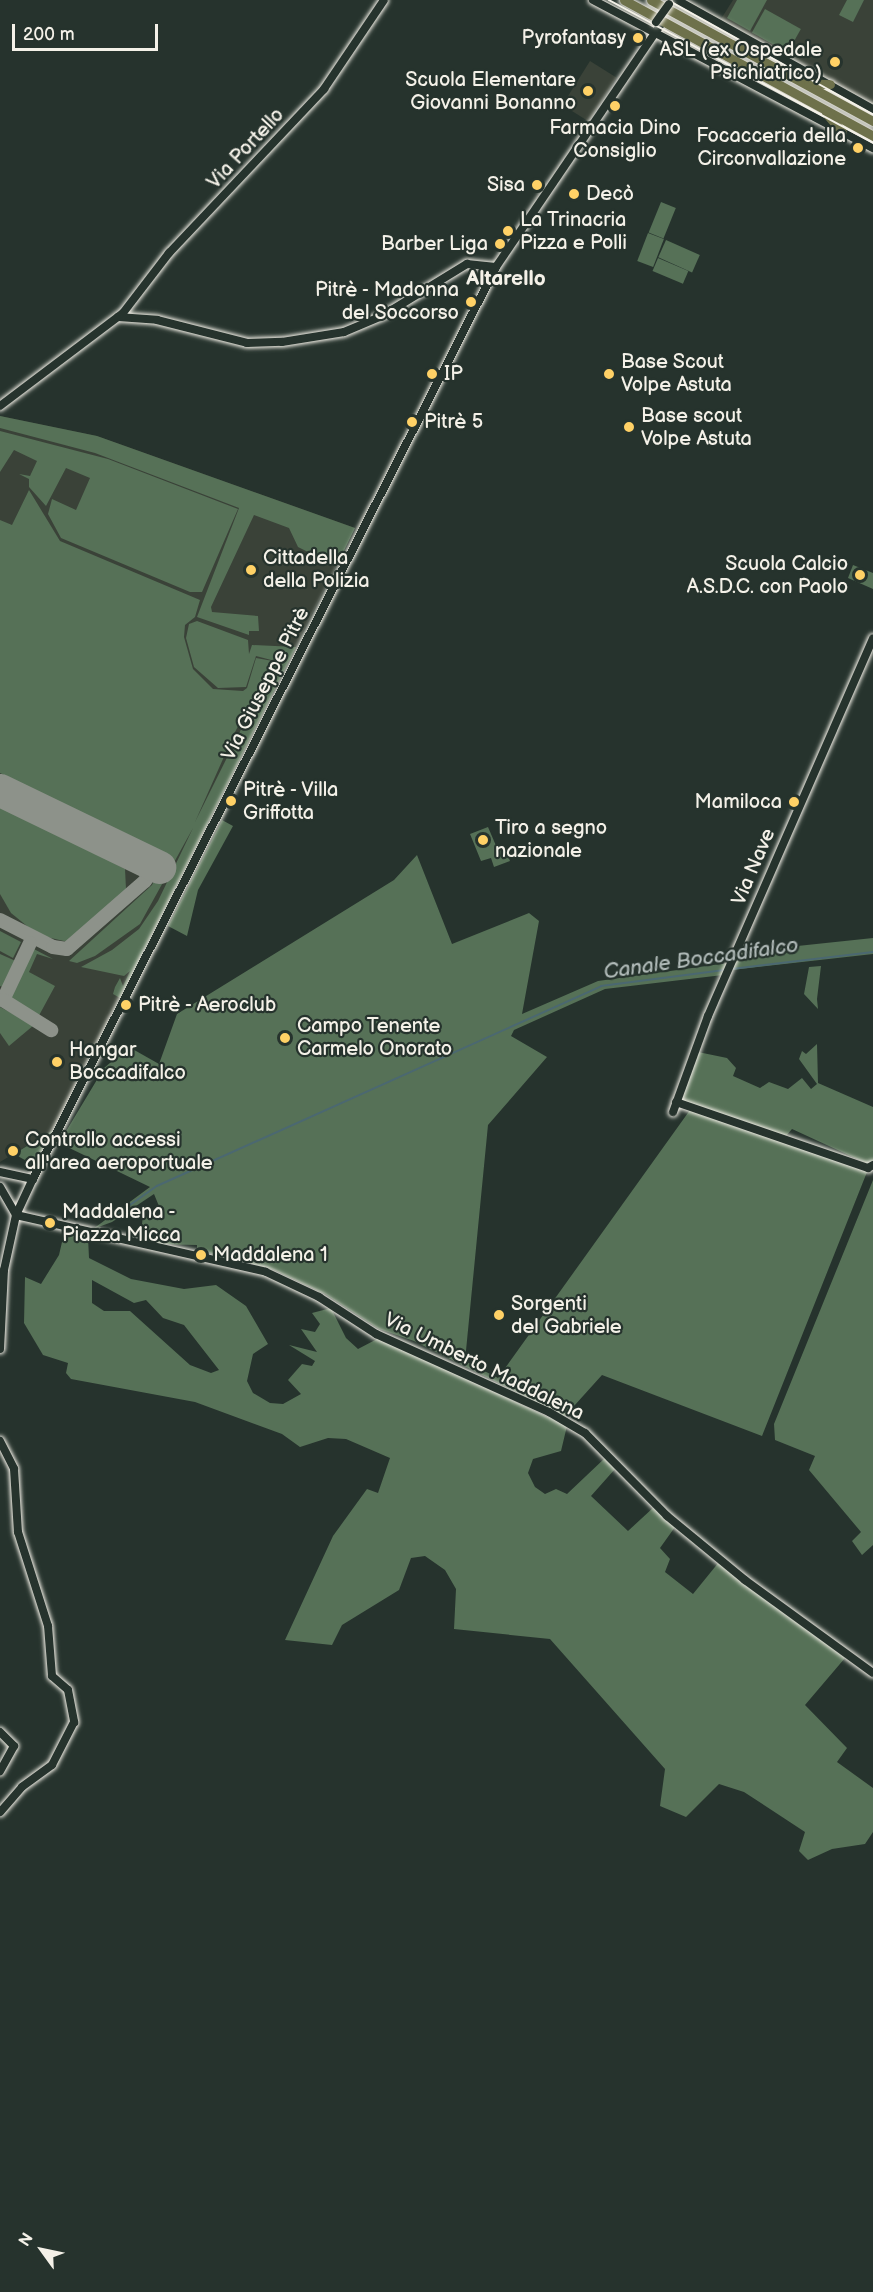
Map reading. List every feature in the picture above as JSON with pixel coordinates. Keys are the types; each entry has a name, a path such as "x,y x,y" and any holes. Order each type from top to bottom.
{"main road":[{"path":"624,0 873,136"},
{"path":"651,0 873,121"},
{"path":"804,82 830,84"},
{"path":"820,106 842,132"}],"street":[{"name":"Via Portello","path":"0,406 121,315 168,253 324,89 384,0"},
{"path":"593,0 873,148"},
{"path":"693,0 701,13"},
{"path":"673,2 701,13 873,109"},
{"name":"Via Giuseppe Pitrè","path":"0,1349 4,1270 16,1215 33,1179 496,267 673,2"},
{"path":"643,27 659,23"},
{"path":"121,315 157,320 248,343 282,342 344,332 373,320 467,264 496,267"},
{"name":"Via Nave","path":"673,1112 730,964 873,638"},
{"path":"676,1102 868,1168 873,1165"},
{"path":"0,1172 33,1179"},
{"path":"0,1187 16,1215"},
{"name":"Via Umberto Maddalena","path":"16,1215 266,1272 320,1297 376,1334 549,1412 585,1433 667,1516 746,1580 873,1673"},
{"path":"0,1441 14,1470 18,1532 48,1626 52,1676 68,1690 74,1722 52,1765 22,1787 0,1812"},
{"path":"0,1732 14,1746 0,1771"}],"shaded area":[{"name":"ASL (ex Ospedale Psichiatrico)","path":"733,0 873,0 873,104 721,19"},
{"name":"Scuola Elementare Giovanni Bonanno","path":"590,61 616,77 589,122 562,105"},
{"path":"0,416 97,436 355,528 53,1130 0,1162"}],"green space":[{"path":"737,0 767,0 750,31 727,18"},
{"path":"847,0 864,0 853,22 839,15"},
{"path":"765,9 801,29 788,52 752,33"},
{"path":"661,202 676,208 663,239 649,233"},
{"path":"648,233 664,239 653,267 637,261"},
{"path":"666,240 700,255 692,272 658,257"},
{"path":"658,258 688,271 683,284 653,271"},
{"path":"0,416 97,436 355,528 340,559 330,554 326,561 298,547 289,528 254,515 211,607 212,612 258,616 259,631 249,631 249,635 197,617 239,508 95,453 0,428"},
{"path":"0,431 108,459 238,509 202,592 190,592 61,538 48,514 52,499 76,510 90,478 66,468 46,506 29,487 29,479 19,474 30,476 37,461 14,450 0,472"},
{"path":"29,490 60,541 200,600 195,617 185,625 184,637 193,669 213,689 243,691 247,688 256,658 273,661 235,732 195,822 275,661 256,656 246,687 218,688 194,667 186,638 189,624 197,621 248,640 249,654 252,645 296,647 120,998 113,994 115,987 120,978 123,986 130,971 124,976 81,967 112,950 139,929 158,901 193,828 140,924 95,956 77,963 69,961 152,885 167,855 0,773 0,520 12,525"},
{"name":"Scuola Calcio A.S.D.C. con Paolo","path":"853,565 873,573 873,589 848,578"},
{"path":"0,804 125,869 126,889 68,942 38,935 11,913 0,894"},
{"path":"222,820 233,826 198,890 187,936 168,926"},
{"name":"Tiro a segno nazionale","path":"488,827 497,848 505,849 510,861 494,867 491,858 481,861 470,834"},
{"path":"417,855 452,944 529,913 539,921 522,1014 598,981 728,963 723,975 605,989 514,1030 511,1036 547,1057 488,1125 465,1361 498,1378 690,1110 867,1172 762,1436 602,1375 565,1416 414,1341 379,1329 325,1294 272,1269 197,1250 197,1245 153,1244 155,1234 141,1232 143,1216 163,1216 154,1194 112,1222 93,1229 150,1187 59,1143 104,1068 129,1047 159,1064 177,1014 394,880"},
{"path":"0,931 21,942 13,958 0,951"},
{"path":"873,938 873,954 732,970 740,952"},
{"path":"30,947 53,959 37,954 29,972 55,986 36,1021 6,1002"},
{"path":"0,954 18,962 5,988 0,986"},
{"path":"821,966 818,1009 804,994 809,967"},
{"path":"0,1007 34,1025 9,1046 0,1033"},
{"path":"817,1044 818,1083 873,1107 873,1161 868,1164 792,1129 786,1136 680,1100 698,1052 727,1058 736,1068 733,1076 760,1088 769,1082 788,1089 802,1078 811,1089 817,1084 799,1059 802,1051 806,1054"},
{"path":"53,1130 34,1165 14,1154"},
{"path":"873,1180 873,1545 862,1555 852,1541 861,1532 809,1470 815,1456 775,1440 774,1424"},
{"path":"65,1229 88,1237 89,1258 131,1279 184,1289 216,1285 246,1306 268,1344 253,1354 247,1381 253,1393 270,1403 283,1404 301,1394 288,1380 302,1364 312,1366 315,1361 289,1345 317,1352 301,1329 315,1332 320,1324 312,1313 331,1308 346,1338 358,1349 379,1338 567,1426 561,1451 533,1459 528,1473 535,1487 545,1494 556,1489 567,1494 605,1458 615,1469 591,1496 628,1531 654,1507 675,1527 660,1548 670,1559 665,1572 693,1594 719,1562 845,1658 805,1705 847,1748 837,1762 873,1788 873,1832 865,1844 832,1849 808,1860 799,1851 805,1832 744,1792 719,1784 686,1817 660,1806 665,1769 550,1639 454,1629 456,1589 445,1570 425,1556 411,1558 399,1590 342,1625 332,1645 285,1640 333,1536 367,1489 378,1493 390,1458 346,1439 328,1438 300,1447 282,1434 195,1402 71,1379 66,1373 68,1363 43,1355 24,1323 25,1277 41,1284 59,1255","holes":["92,1280 134,1303 146,1300 163,1318 184,1325 219,1370 211,1373 190,1365 130,1311 104,1311 92,1303"]}],"waterway":[{"name":"Canale Boccadifalco","path":"732,969 873,952"},
{"name":"Canale Boccadifalco","path":"116,1215 157,1186 601,986 724,970"}],"taxiway":[{"path":"0,920 53,947 67,949 145,881 155,865"},
{"path":"30,943 3,1000 51,1030"}],"runway":[{"path":"0,790 159,867"}],"tram line":[{"path":"609,0 873,143"},
{"path":"668,0 873,114"}],"place":[{"name":"Pyrofantasy","path":"638,38"},
{"name":"ASL (ex Ospedale Psichiatrico)","path":"835,62"},
{"name":"Scuola Elementare Giovanni Bonanno","path":"588,91"},
{"name":"Farmacia Dino Consiglio","path":"615,106"},
{"name":"Focacceria della Circonvallazione","path":"858,148"},
{"name":"Sisa","path":"537,185"},
{"name":"Decò","path":"574,194"},
{"name":"La Trinacria Pizza e Polli","path":"508,231"},
{"name":"Barber Liga","path":"500,244"},
{"name":"Pitrè - Madonna del Soccorso","path":"471,302"},
{"name":"IP","path":"432,374"},
{"name":"Base Scout Volpe Astuta","path":"609,374"},
{"name":"Pitrè 5","path":"412,422"},
{"name":"Base scout Volpe Astuta","path":"629,427"},
{"name":"Cittadella della Polizia","path":"251,570"},
{"name":"Scuola Calcio A.S.D.C. con Paolo","path":"860,575"},
{"name":"Pitrè - Villa Griffotta","path":"231,801"},
{"name":"Mamiloca","path":"794,802"},
{"name":"Tiro a segno nazionale","path":"483,840"},
{"name":"Pitrè - Aeroclub","path":"126,1005"},
{"name":"Campo Tenente Carmelo Onorato","path":"285,1038"},
{"name":"Hangar Boccadifalco","path":"57,1062"},
{"name":"Controllo accessi all'area aeroportuale","path":"13,1151"},
{"name":"Maddalena - Piazza Micca","path":"50,1223"},
{"name":"Maddalena 1","path":"201,1255"},
{"name":"Sorgenti del Gabriele","path":"499,1315"}],"district":[{"name":"Altarello","path":"506,279"}]}
